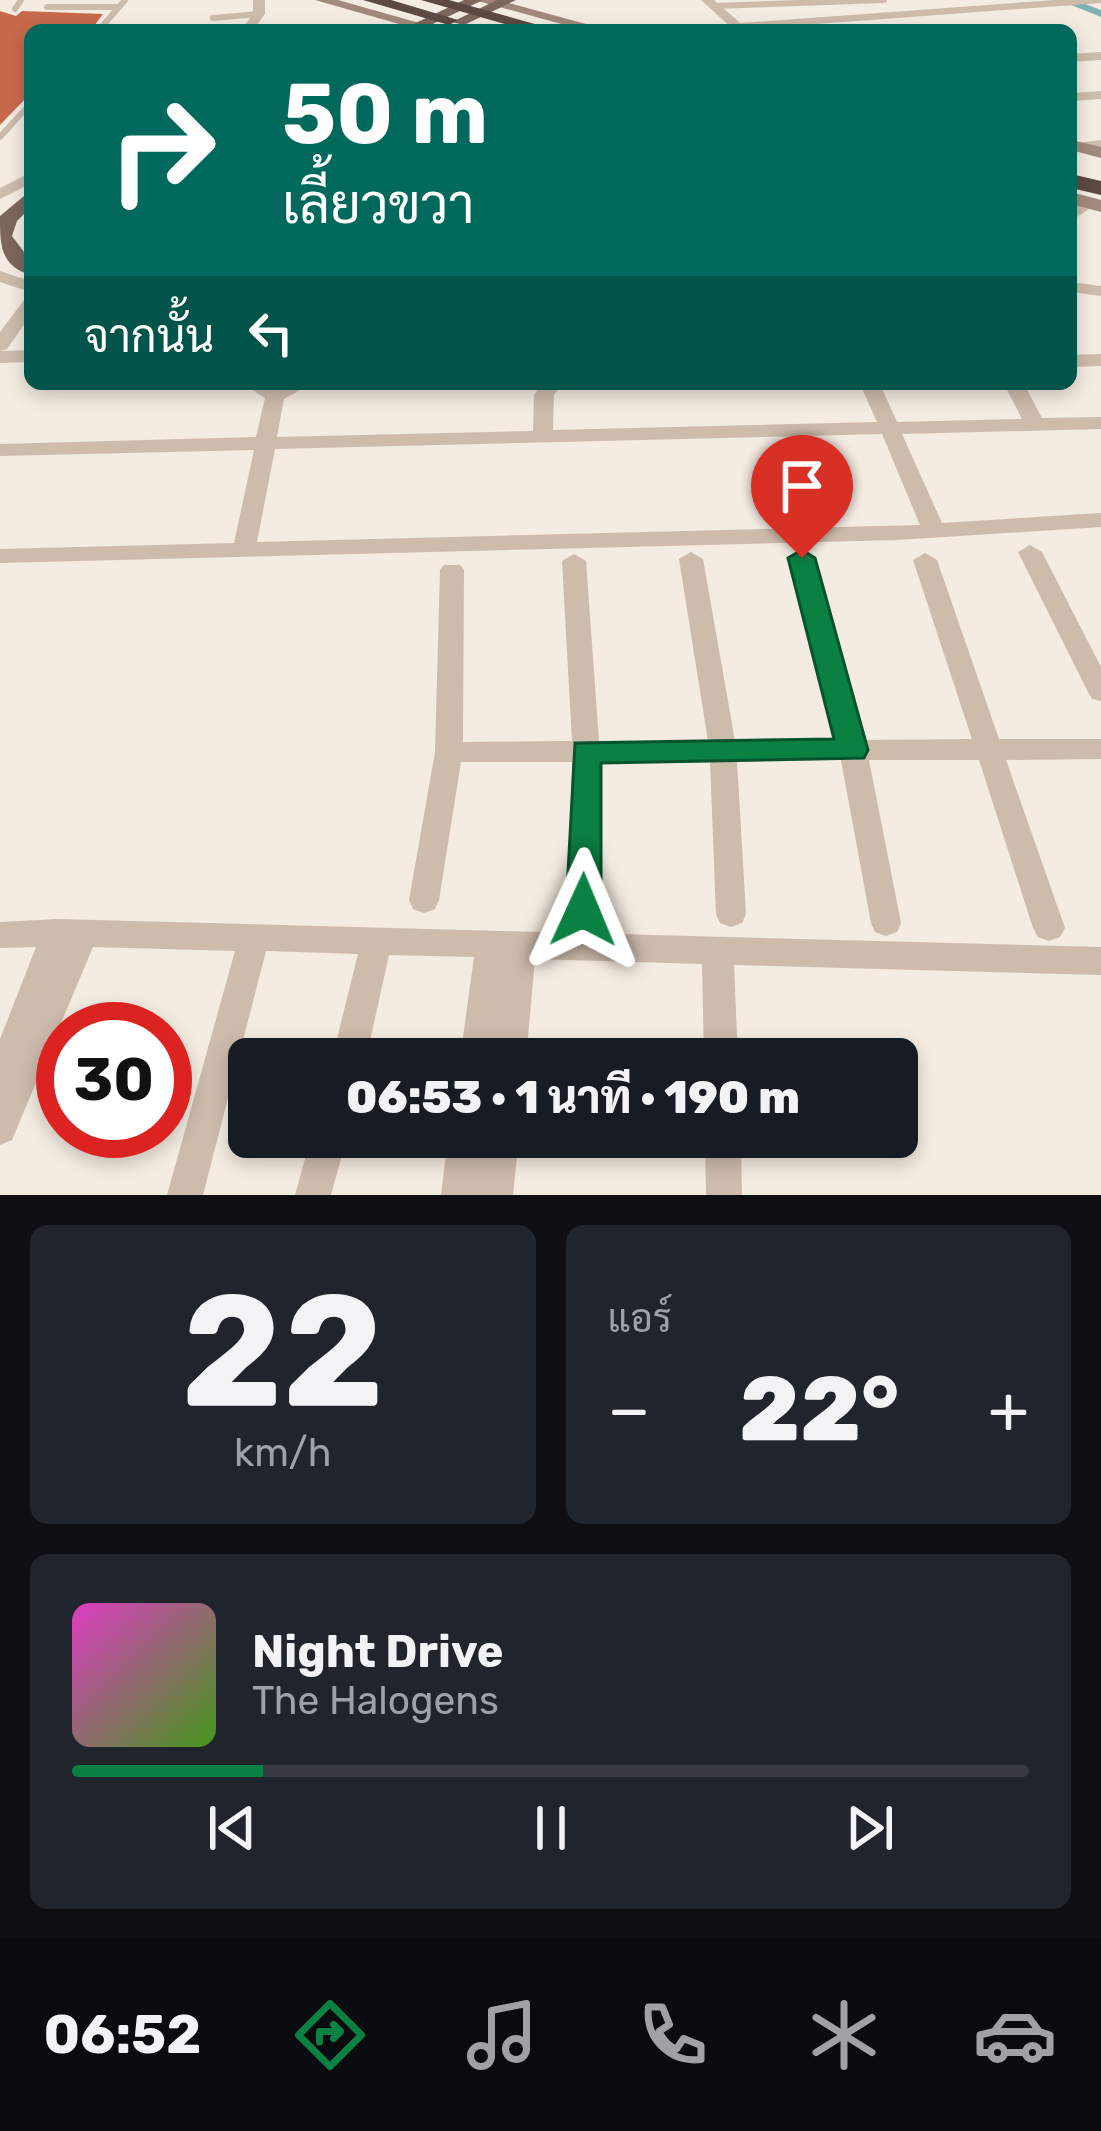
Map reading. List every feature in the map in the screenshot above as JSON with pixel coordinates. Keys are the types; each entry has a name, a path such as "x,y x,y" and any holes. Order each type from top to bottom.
{"highway":[{"path":"371,0 464,24"},
{"path":"429,0 523,24"}],"main road":[{"path":"322,0 416,24"},
{"path":"422,24 479,0 577,24"},
{"path":"453,24 509,0"},
{"path":"553,0 560,10 596,24"},
{"path":"24,203 8,219 2,236 24,265"}],"street":[{"path":"790,24 1101,0"},
{"path":"711,3 735,24"},
{"path":"0,345 24,314"},
{"path":"264,390 274,396"},
{"path":"274,396 288,390"},
{"path":"543,437 548,390"},
{"path":"873,390 932,527"},
{"path":"1017,390 1035,425"},
{"path":"244,551 261,444 274,396"},
{"path":"0,450 1101,423"},
{"path":"0,556 896,533 932,527 1101,520"},
{"path":"1030,552 1101,692"},
{"path":"802,558 853,750 886,923"},
{"path":"691,559 722,751 730,914"},
{"path":"926,560 1049,928"},
{"path":"574,561 586,752 583,910"},
{"path":"424,900 448,752 452,570"},
{"path":"448,752 1101,749"},
{"path":"0,1082 70,933"},
{"path":"0,1128 70,933"},
{"path":"0,935 254,937 1101,961"},
{"path":"185,1195 254,937"},
{"path":"354,1038 376,940"},
{"path":"482,1038 506,944"},
{"path":"506,944 508,1038"},
{"path":"718,949 720,1038"},
{"path":"313,1195 323,1158"},
{"path":"459,1195 463,1158"},
{"path":"495,1195 499,1158"},
{"path":"723,1158 724,1195"}],"lane":[{"path":"15,9 21,0"},
{"path":"104,24 125,0"},
{"path":"711,3 884,0"},
{"path":"48,6 116,8"},
{"path":"213,18 259,7"},
{"path":"0,137 24,111"}],"building":[{"path":"0,11 16,16 22,11 103,14 96,24 24,24 24,100 0,125"}],"waterway":[{"path":"1065,0 1101,14"}],"route":[{"path":"583,910 586,752 853,750 802,558"}]}
